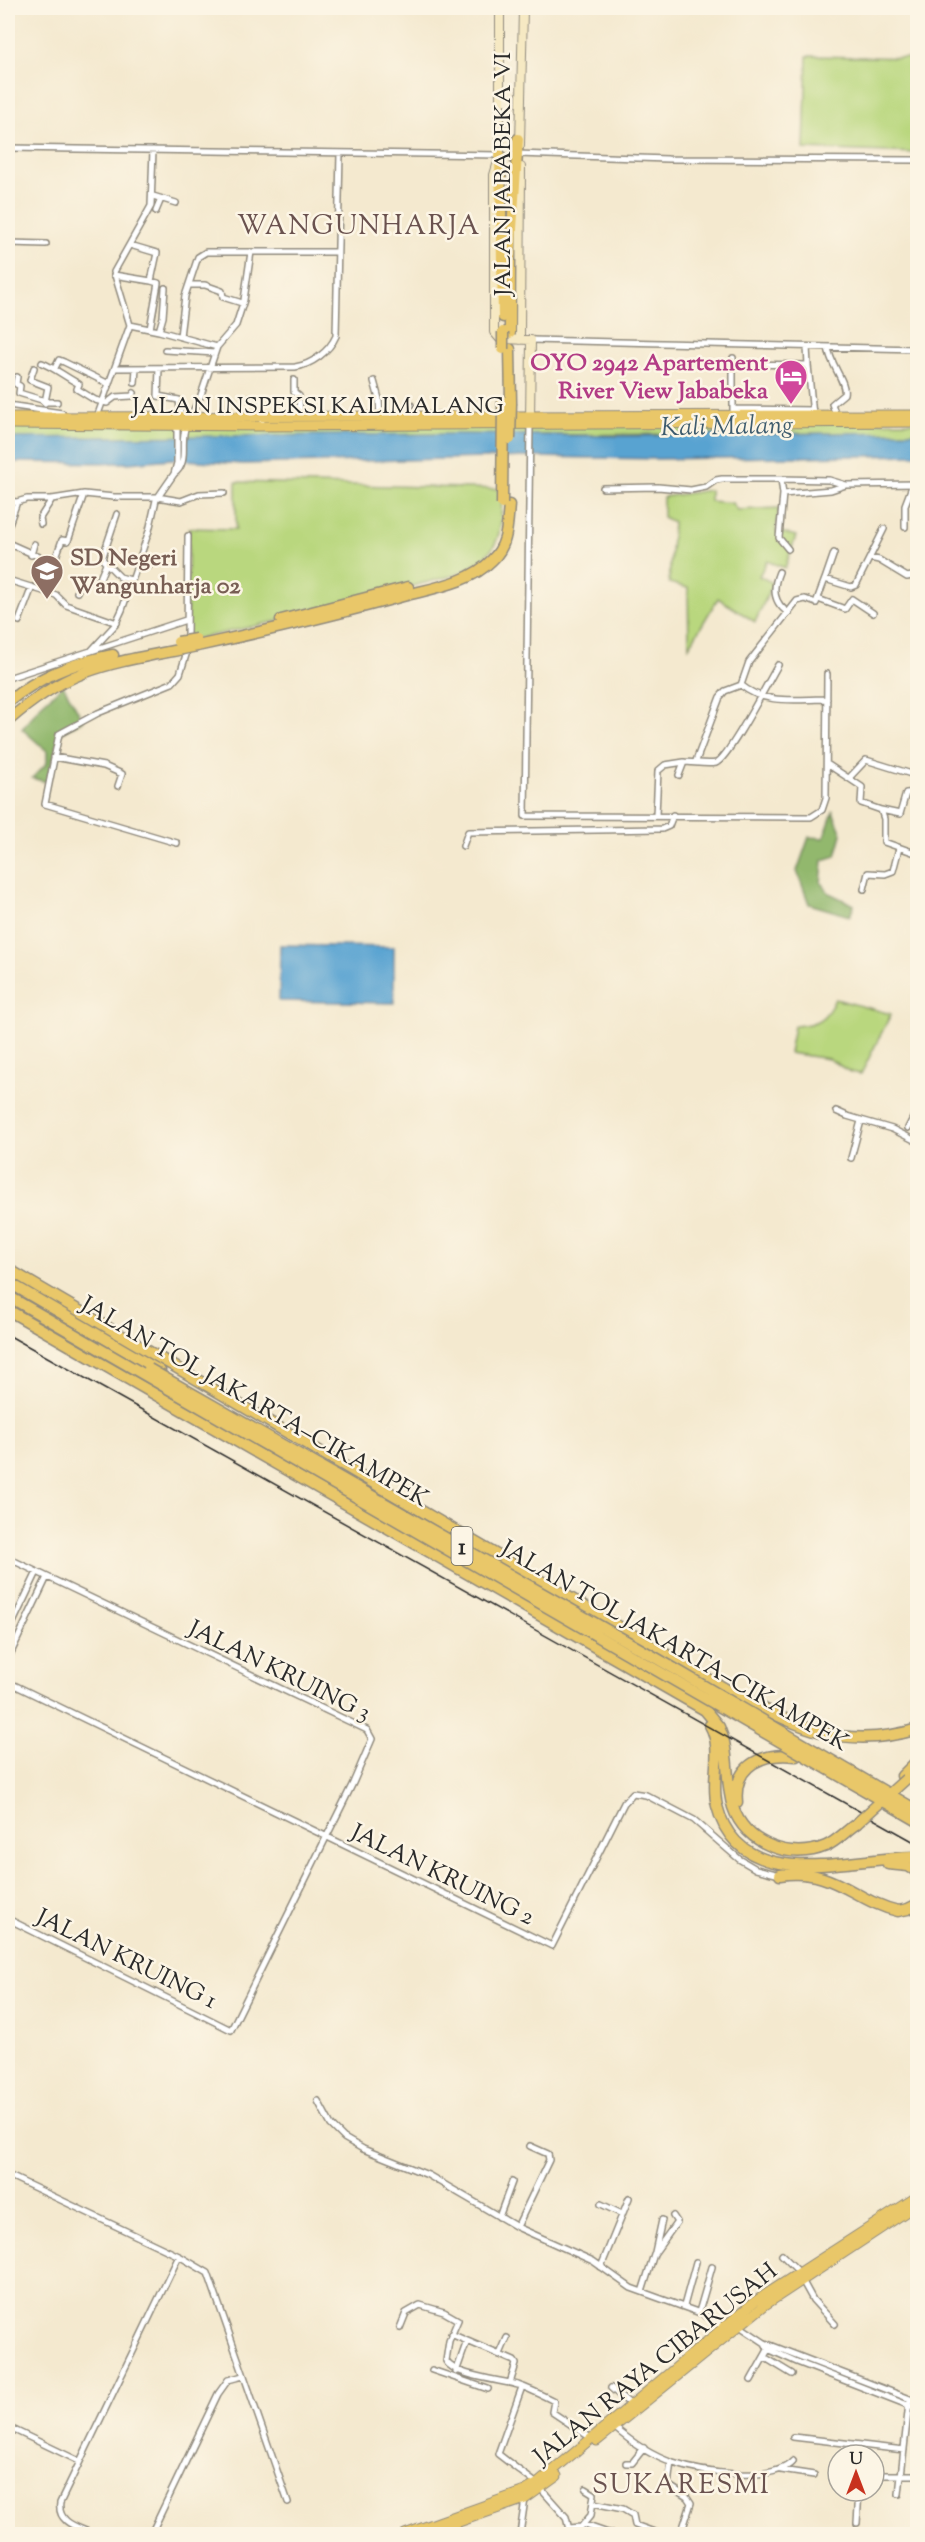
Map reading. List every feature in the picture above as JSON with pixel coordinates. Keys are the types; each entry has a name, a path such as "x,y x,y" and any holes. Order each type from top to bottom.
{"highway":[{"path":"506,333 519,154 518,139"},
{"path":"8,721 40,694 85,671 108,663 187,645 455,575 472,567 496,545 506,505 506,333 500,155"},
{"path":"8,702 46,677 74,666 106,657 187,645"},
{"path":"8,1269 696,1671 775,1714 812,1730 840,1737 889,1736 918,1729"},
{"name":"JALAN TOL JAKARTA–CIKAMPEK","path":"8,1282 918,1810"},
{"name":"1","path":"8,1288 918,1810"},
{"name":"1","path":"8,1296 918,1821"},
{"name":"JALAN TOL JAKARTA–CIKAMPEK","path":"8,1302 918,1826"},
{"path":"8,1310 705,1710 718,1727 726,1751 734,1810 744,1827 757,1839 771,1847 785,1851 809,1851 826,1846 904,1778 918,1760"},
{"path":"691,1702 714,1733 717,1752 714,1784 716,1802 722,1820 740,1845 755,1856 779,1863 806,1865 918,1857"},
{"path":"796,1756 762,1757 747,1768 738,1783 736,1797 740,1811 749,1826 775,1843 799,1847 829,1839 854,1822 878,1798 918,1770"},
{"path":"864,1862 902,1865 918,1872"},
{"path":"780,1875 798,1874 823,1877 898,1911 918,1904"}],"main road":[{"name":"JALAN JABABEKA VI","path":"500,8 500,155 494,169 494,332 500,339 531,340"},
{"name":"JALAN JABABEKA VI","path":"518,139 524,8"},
{"name":"JALAN JABABEKA VI","path":"519,154 520,340"},
{"path":"530,423 531,340"},
{"name":"JALAN INSPEKSI KALIMALANG","path":"530,423 733,412 918,415"},
{"name":"JALAN INSPEKSI KALIMALANG","path":"8,417 26,413 97,416 183,425"},
{"name":"JALAN INSPEKSI KALIMALANG","path":"262,422 300,417 380,421"},
{"name":"JALAN INSPEKSI KALIMALANG","path":"8,424 183,425 449,420 499,420 530,423 918,422"},
{"name":"JALAN RAYA CIBARUSAH","path":"405,2535 539,2486 800,2276 918,2196"},
{"name":"JALAN RAYA CIBARUSAH","path":"422,2535 525,2499 630,2404 754,2302 918,2204"}],"street":[{"path":"8,148 500,155"},
{"path":"8,405 26,413 44,411 97,416 130,326 114,275 116,267 149,212 153,196 153,150"},
{"path":"116,368 303,366 322,352 336,336 340,153"},
{"path":"519,154 668,159 918,160"},
{"path":"153,196 176,202"},
{"path":"156,211 161,199"},
{"path":"8,243 46,244"},
{"path":"130,245 157,252 151,280"},
{"path":"183,425 201,395 216,350 236,325 251,252"},
{"path":"180,336 182,312 195,263 201,254 337,252"},
{"path":"114,275 158,283 150,329"},
{"path":"189,285 211,286 222,291 223,297 242,303"},
{"path":"159,331 164,317 165,288"},
{"path":"130,326 180,336 216,350"},
{"path":"531,340 918,349"},
{"path":"807,347 813,413"},
{"path":"828,347 833,365 845,388 844,394 832,404 836,415"},
{"path":"165,350 216,350"},
{"path":"54,368 59,360 109,384"},
{"path":"733,412 733,361 808,365"},
{"path":"42,363 79,384 77,389 102,403 115,398 136,395"},
{"path":"34,368 30,380 48,387 44,411"},
{"path":"135,383 136,368"},
{"path":"91,651 117,622 157,497 180,464 183,425 179,400 158,396 159,368"},
{"path":"16,377 16,384 20,386 19,393 45,402 57,402"},
{"path":"294,380 294,392 299,396 300,417"},
{"path":"374,381 379,399 380,421"},
{"path":"251,397 261,398 262,422"},
{"path":"404,421 406,407 411,405"},
{"path":"530,423 525,816 811,817 818,814 825,804 827,674"},
{"path":"603,489 658,487 691,490 706,487 722,479 829,480 846,485 915,484 905,505 905,527"},
{"path":"781,479 783,494 779,538 788,549"},
{"path":"783,494 831,490 846,485"},
{"path":"8,501 52,499 84,494 157,497 181,501 199,494 224,493"},
{"path":"44,591 62,539 68,541 84,494"},
{"path":"41,524 40,518 52,499"},
{"path":"8,527 17,502"},
{"path":"117,514 102,559 116,570 120,577 131,580"},
{"path":"825,579 854,587 884,529"},
{"path":"177,843 45,804 59,734 98,713 165,687 178,678 187,645 188,536"},
{"path":"8,543 53,563"},
{"path":"31,555 34,544"},
{"path":"741,685 749,662 800,599 814,603 818,599 834,553"},
{"path":"870,558 879,560 907,577 918,571"},
{"path":"138,562 149,566"},
{"path":"77,592 84,578 98,583 106,564"},
{"path":"779,572 774,585 776,600 779,607 789,613"},
{"path":"8,580 56,595 66,605 75,609 117,622"},
{"path":"19,621 32,587"},
{"path":"818,599 845,609 852,599 873,614"},
{"path":"8,678 186,620"},
{"path":"104,638 109,645"},
{"path":"656,815 658,771 665,765 696,761 712,763 720,760 739,735 778,665"},
{"path":"741,685 759,696 770,699 827,699"},
{"path":"696,761 720,697 725,691 741,685"},
{"path":"54,757 104,766 122,774 118,786"},
{"path":"849,778 866,760 918,776"},
{"path":"679,775 684,762"},
{"path":"827,764 862,787 861,803 881,810 900,814 906,793 918,792"},
{"path":"881,810 884,819 884,842 918,854"},
{"path":"464,846 468,832 662,829 669,826 673,815"},
{"path":"864,889 868,873 888,874 892,871 899,848"},
{"path":"908,1128 918,1108"},
{"path":"836,1111 891,1129 918,1142"},
{"path":"851,1158 861,1121"},
{"name":"JALAN KRUING 3","path":"8,1558 367,1730 371,1736 371,1745 231,2030"},
{"path":"8,1634 37,1572"},
{"path":"8,1659 47,1577"},
{"name":"JALAN KRUING 2","path":"8,1682 552,1946 624,1803 633,1793 646,1795 694,1820 739,1859 756,1869 780,1875"},
{"name":"JALAN KRUING 1","path":"8,1919 231,2030"},
{"path":"318,2101 327,2120 344,2138 363,2149 428,2175 517,2227 601,2266 620,2282 699,2312 724,2327"},
{"path":"517,2227 549,2160 548,2154 530,2146"},
{"path":"8,2175 179,2256 206,2272 210,2277 288,2502"},
{"path":"499,2217 512,2182"},
{"path":"601,2266 629,2198"},
{"path":"601,2204 622,2214"},
{"path":"656,2252 673,2229 677,2218 673,2216"},
{"path":"642,2292 656,2252 662,2220"},
{"path":"782,2255 800,2276 813,2300 835,2324"},
{"path":"93,2535 64,2520 59,2508 179,2256"},
{"path":"684,2306 696,2262"},
{"path":"699,2312 712,2268"},
{"path":"400,2328 406,2313 424,2305 458,2320 451,2334 446,2361 449,2366 477,2377 510,2383 554,2401 552,2412 591,2438"},
{"path":"738,2325 768,2345 909,2403 918,2409"},
{"path":"451,2334 516,2363 510,2383"},
{"path":"500,2354 507,2338"},
{"path":"454,2376 467,2341"},
{"path":"751,2380 768,2345"},
{"path":"764,2357 792,2374"},
{"path":"432,2370 488,2389"},
{"path":"151,2535 218,2394 228,2380 243,2376"},
{"path":"522,2387 498,2454 539,2486 566,2517 570,2532 585,2525 592,2512 594,2494 586,2490"},
{"path":"611,2388 630,2404"},
{"path":"909,2403 918,2402"},
{"path":"898,2494 909,2403"},
{"path":"8,2427 80,2461"},
{"path":"614,2427 644,2448 671,2462 691,2468 758,2475 780,2470 814,2475"},
{"path":"793,2437 904,2450"},
{"path":"626,2463 632,2463 644,2448"},
{"path":"780,2470 793,2461"},
{"path":"671,2462 668,2485 687,2497 691,2503 681,2535"},
{"path":"886,2475 918,2475"},
{"path":"520,2535 525,2499"},
{"path":"593,2503 623,2509 633,2516 635,2525 660,2534"},
{"path":"857,2523 859,2503"},
{"path":"585,2525 611,2535"}],"green space":[{"path":"807,56 917,58 917,153 804,149"},
{"path":"918,422 917,432 8,438 8,424"},
{"path":"236,482 502,489 499,532 491,551 471,567 455,575 282,620 186,641 189,528 236,529"},
{"path":"710,490 710,501 732,503 737,510 779,508 776,531 796,536 785,568 767,561 759,576 773,583 755,622 718,598 689,647 688,588 669,583 673,522 663,517 663,497"},
{"path":"63,685 83,720 60,734 47,782 32,778 47,763 47,751 22,729 42,704"},
{"path":"833,812 842,834 836,856 823,860 821,883 829,893 854,905 850,916 809,904 797,871 809,837 824,838"},
{"path":"835,999 891,1014 861,1074 850,1072 829,1059 789,1053 794,1026 820,1020 828,1012"}],"water":[{"path":"917,432 918,455 659,459 530,457 242,464 171,459 129,463 8,462 8,438 454,434 622,436"},
{"path":"280,945 394,947 394,1003 279,1001"}],"waterway":[{"name":"Kali Malang","path":"864,445 918,444"},
{"name":"Kali Malang","path":"585,448 713,447"},
{"name":"Kali Malang","path":"449,448 497,448"}],"railway":[{"path":"8,1335 918,1844"}],"place":[{"name":"OYO 2942 Apartement River View Jababeka","path":"791,405"},
{"name":"SD Negeri Wangunharja 02","path":"47,600"}],"district":[{"name":"WANGUNHARJA","path":"359,225"},
{"name":"SUKARESMI","path":"681,2484"}]}
